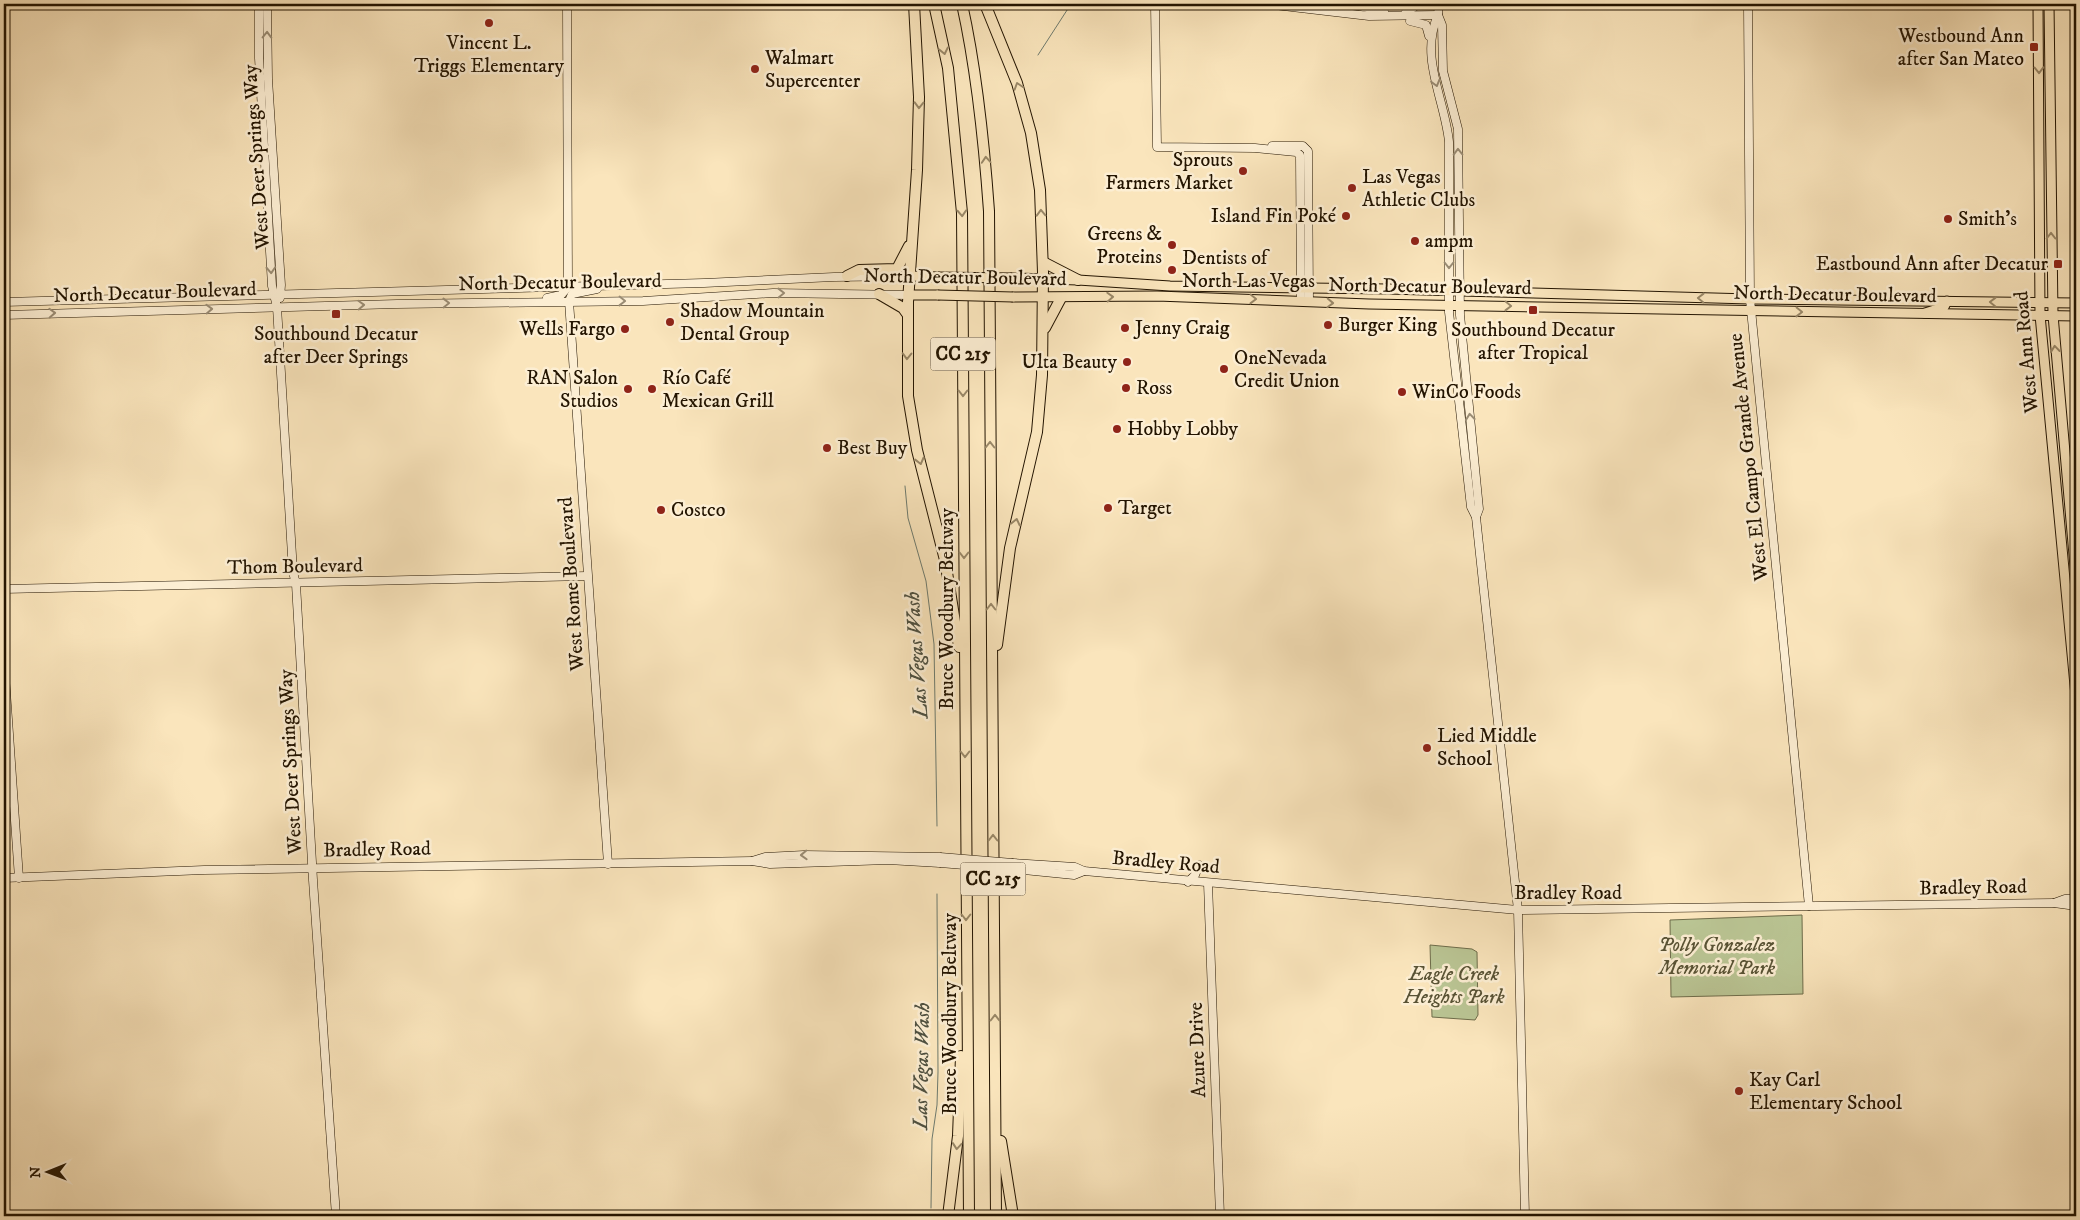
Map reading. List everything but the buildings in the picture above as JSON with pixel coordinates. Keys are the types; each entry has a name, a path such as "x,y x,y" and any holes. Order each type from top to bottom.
{"highway":[{"path":"914,4 919,97 908,295 907,367 911,416 947,568 965,706"},
{"name":"Bruce Woodbury Beltway","path":"934,4 948,68 962,214 969,1216"},
{"name":"CC 215","path":"962,4 974,59 984,141 989,211 996,1216"},
{"path":"985,4 1015,78 1031,133 1040,190 1044,298 1037,432 1007,568 992,691"},
{"path":"847,276 859,270 897,269 912,240"},
{"path":"1043,262 1078,280"},
{"path":"879,294 903,308 908,315"},
{"path":"1043,334 1061,298"},
{"path":"948,1216 958,1136 966,958"},
{"path":"995,1067 1003,1156 1013,1216"}],"main road":[{"name":"West Ann Road","path":"2038,4 2040,131 2039,302 2076,696"},
{"name":"West Ann Road","path":"2049,4 2052,302 2076,578"},
{"path":"2040,131 2044,156 2051,163"},
{"path":"2039,161 2046,175 2051,201"},
{"name":"North Decatur Boulevard","path":"909,276 1078,280 1157,286 1459,291 1750,299 2076,303"},
{"name":"North Decatur Boulevard","path":"908,295 1044,298 1148,296 1449,305 2076,316"},
{"path":"1900,301 1900,314"},
{"path":"1920,314 1944,307 1947,301"}],"street":[{"name":"West Deer Springs Way","path":"259,4 259,75 273,294 277,307 293,572 296,584 312,868 336,1216"},
{"name":"West Deer Springs Way","path":"267,4 268,79 282,294 277,307"},
{"path":"534,301 561,294 568,287 567,4"},
{"path":"1156,4 1156,146 1255,148 1296,152 1300,155 1301,193 1305,229"},
{"path":"1267,4 1324,9 1367,19 1414,21 1424,24 1429,31 1434,79 1445,114 1449,142 1449,305 1471,507 1476,517 1518,910 1525,1216"},
{"path":"1352,4 1379,12 1431,12 1438,15"},
{"path":"1406,12 1419,4"},
{"path":"1438,4 1438,15 1442,25 1443,71 1458,129 1459,291 1480,509 1476,517"},
{"name":"West El Campo Grande Avenue","path":"1748,4 1750,299 1809,906"},
{"path":"1352,14 1438,15"},
{"path":"1432,60 1432,28 1438,15"},
{"path":"1255,148 1286,145 1302,146 1307,149 1309,156 1305,229 1305,301"},
{"path":"1301,193 1306,158 1309,156"},
{"name":"North Decatur Boulevard","path":"4,302 655,285 847,276 909,276"},
{"path":"643,301 644,285"},
{"path":"654,299 655,285"},
{"path":"569,301 572,294 611,286"},
{"name":"North Decatur Boulevard","path":"4,314 534,301 643,301 773,293 908,295"},
{"name":"West Rome Boulevard","path":"569,301 608,864"},
{"path":"1464,441 1475,464"},
{"name":"Thom Boulevard","path":"4,589 296,584 587,576"},
{"path":"4,662 19,878"},
{"name":"Bradley Road","path":"4,878 96,873 312,868 752,861 770,864 940,860 1013,866 1074,874 1084,871 1188,882 1518,910 2054,903 2076,906"},
{"path":"1188,882 1195,875 1200,865"},
{"name":"Azure Drive","path":"1208,883 1220,1216"},
{"name":"Bradley Road","path":"2054,903 2076,898"}],"green space":[{"name":"Polly Gonzalez Memorial Park","path":"1802,915 1803,994 1671,997 1670,920"},
{"name":"Eagle Creek Heights Park","path":"1430,945 1472,949 1477,952 1478,1015 1475,1020 1432,1017"}],"waterway":[{"name":"Las Vegas Wash","path":"1038,55 1071,4"},
{"name":"Las Vegas Wash","path":"905,486 908,518 926,581 934,644 937,826"},
{"name":"Las Vegas Wash","path":"931,1208 932,1139 937,1105 938,1072 937,894"}],"place":[{"name":"Vincent L. Triggs Elementary","path":"489,23"},
{"name":"Westbound Ann after San Mateo","path":"2034,47"},
{"name":"Walmart Supercenter","path":"755,69"},
{"name":"Sprouts Farmers Market","path":"1243,171"},
{"name":"Las Vegas Athletic Clubs","path":"1352,188"},
{"name":"Island Fin Poké","path":"1346,216"},
{"name":"Smith's","path":"1948,219"},
{"name":"ampm","path":"1415,241"},
{"name":"Greens & Proteins","path":"1172,245"},
{"name":"Eastbound Ann after Decatur","path":"2058,264"},
{"name":"Dentists of North Las Vegas","path":"1172,270"},
{"name":"Southbound Decatur after Tropical","path":"1533,310"},
{"name":"Southbound Decatur after Deer Springs","path":"336,314"},
{"name":"Shadow Mountain Dental Group","path":"670,322"},
{"name":"Burger King","path":"1328,325"},
{"name":"Jenny Craig","path":"1125,328"},
{"name":"Wells Fargo","path":"625,329"},
{"name":"Ulta Beauty","path":"1127,362"},
{"name":"OneNevada Credit Union","path":"1224,369"},
{"name":"Ross","path":"1126,388"},
{"name":"RAN Salon Studios","path":"628,389"},
{"name":"Río Café Mexican Grill","path":"652,389"},
{"name":"WinCo Foods","path":"1402,392"},
{"name":"Hobby Lobby","path":"1117,429"},
{"name":"Best Buy","path":"827,448"},
{"name":"Target","path":"1108,508"},
{"name":"Costco","path":"661,510"},
{"name":"Lied Middle School","path":"1427,748"},
{"name":"Kay Carl Elementary School","path":"1739,1091"}]}
